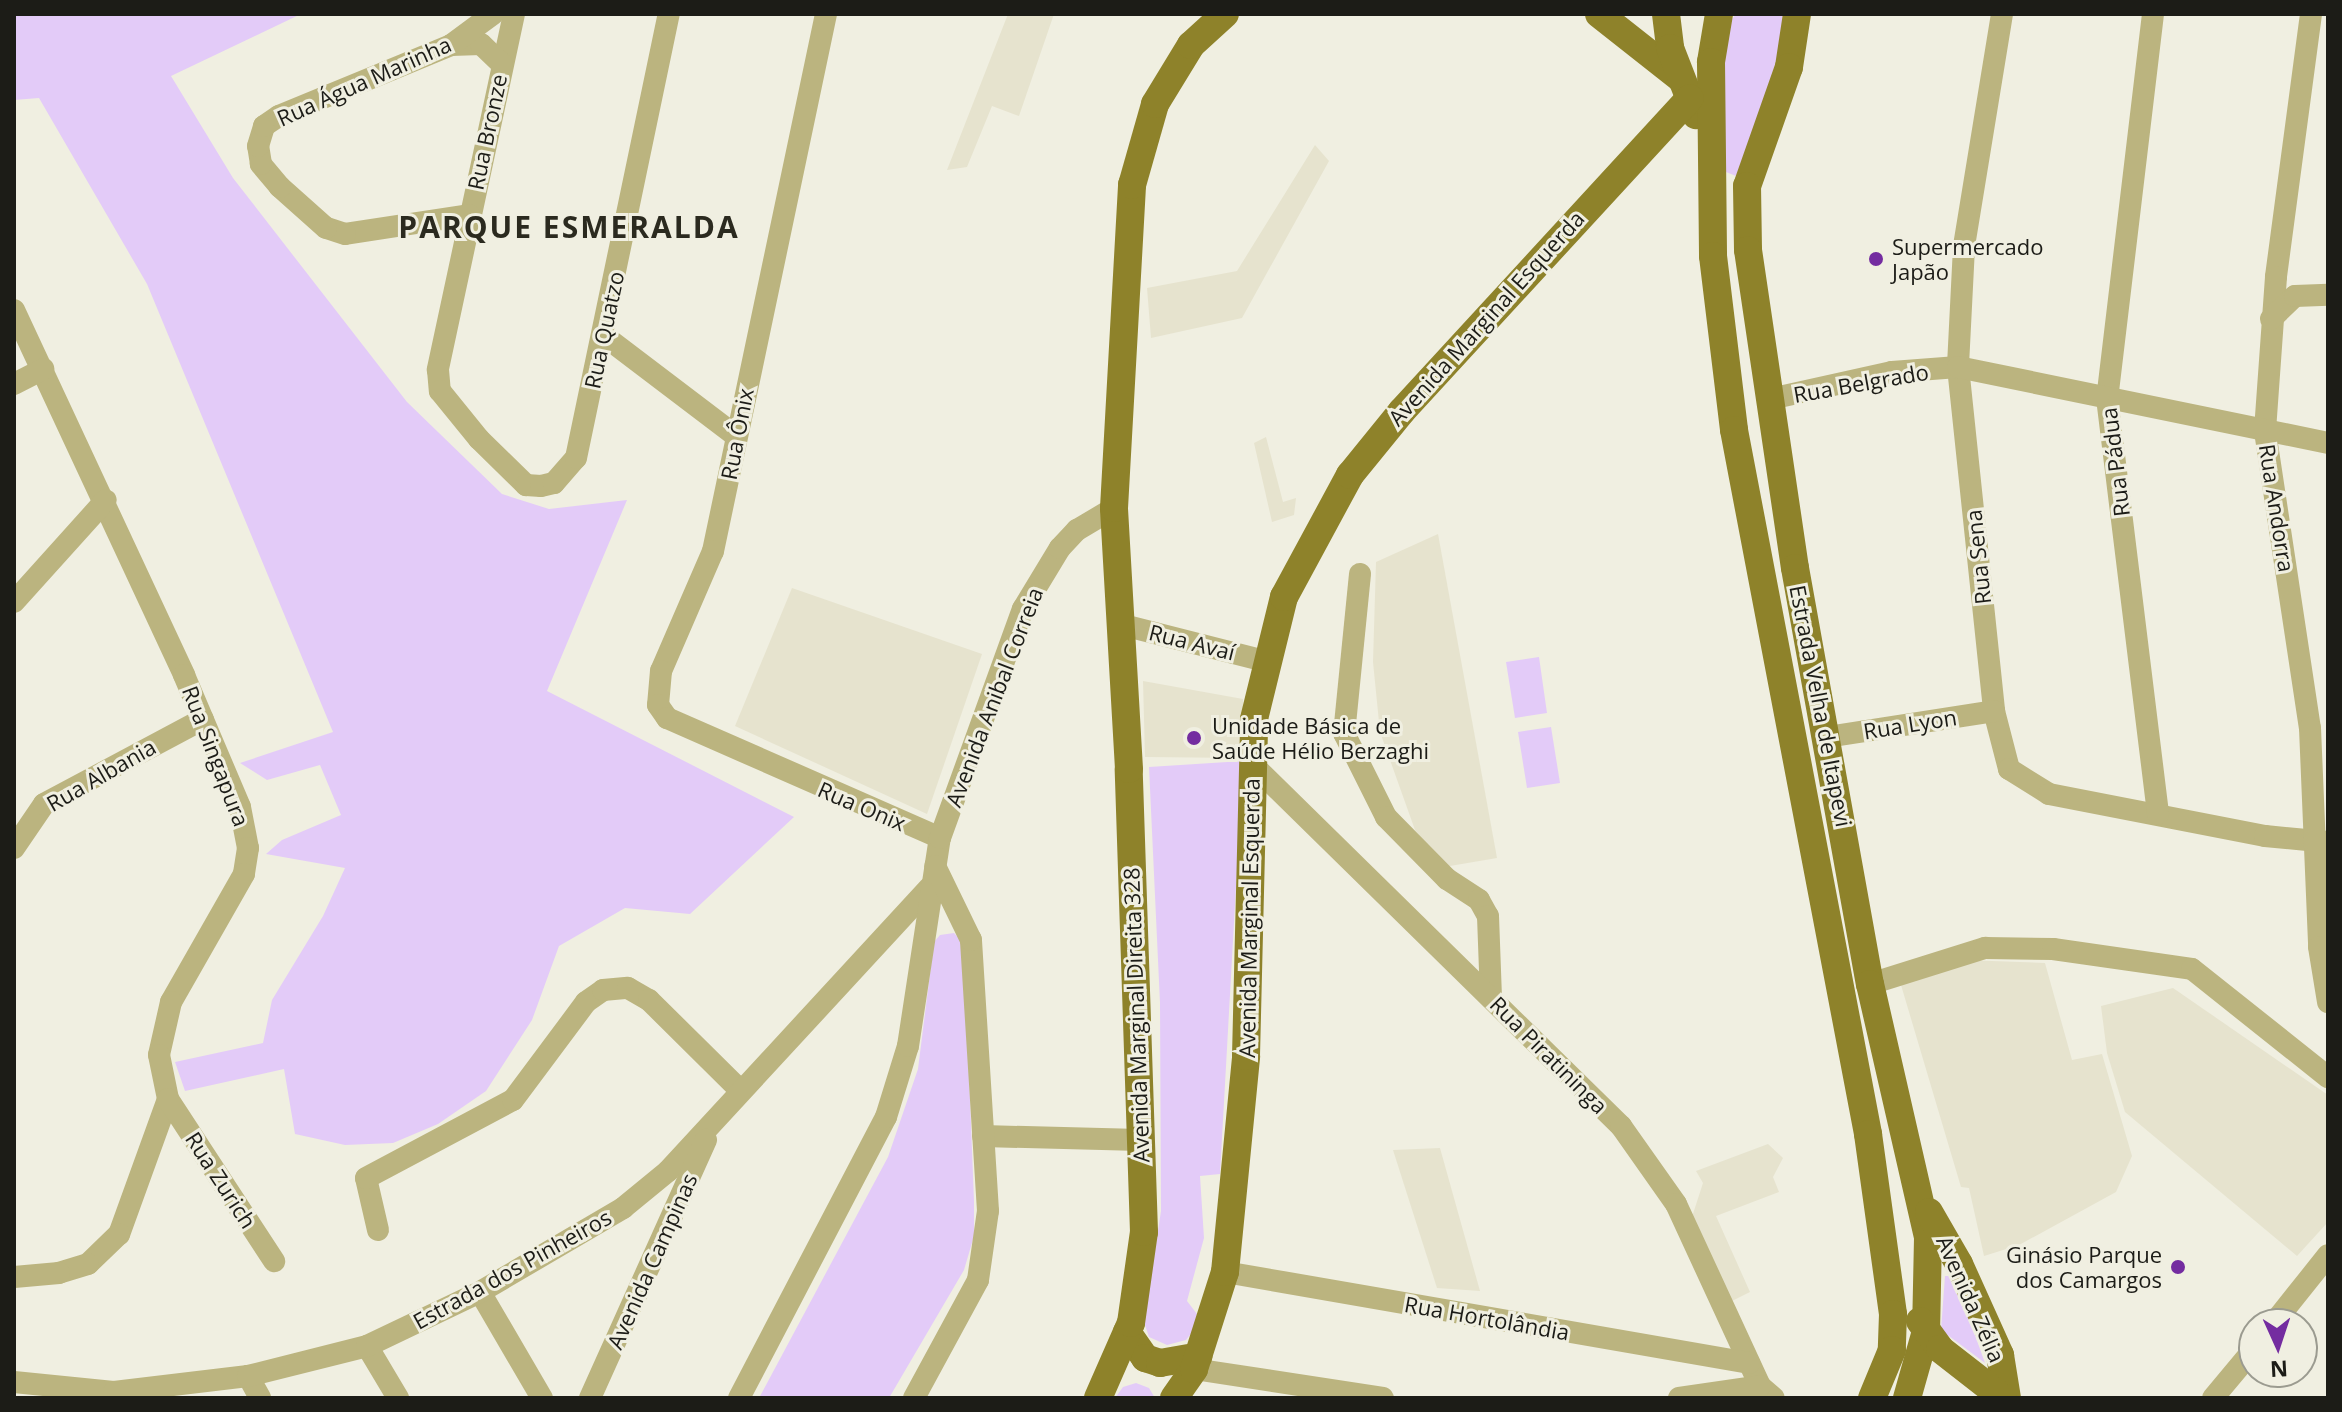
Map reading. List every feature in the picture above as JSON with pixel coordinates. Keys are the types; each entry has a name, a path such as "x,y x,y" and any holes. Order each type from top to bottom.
{"main road":[{"path":"1114,508 1132,185 1155,104 1191,45 1225,14"},
{"path":"1599,14 1685,88"},
{"path":"1666,14 1664,27 1708,153"},
{"name":"Estrada Velha de Itapevi","path":"1719,14 1711,62 1708,153 1713,256 1734,430 1868,1134 1893,1314 1892,1350 1872,1398"},
{"name":"Estrada Velha de Itapevi","path":"1797,14 1789,67 1747,186 1748,250 1770,399 1870,984 1923,1205 1930,1295 1926,1331 1907,1398"},
{"name":"Avenida Marginal Esquerda","path":"1174,1398 1196,1363 1225,1272 1246,1056 1252,764 1265,661 1284,597 1305,549 1350,475 1685,88"},
{"name":"Avenida Marginal Direita 328","path":"1102,1392 1127,1332 1144,1232 1114,508"},
{"path":"1868,1134 1884,1158 1904,1281 1926,1331 1940,1349 2005,1398"},
{"name":"Avenida Zélia","path":"1923,1205 1959,1264 2000,1355 2005,1398"},
{"path":"1127,1332 1145,1358 1160,1363 1196,1363"},
{"path":"1102,1392 1134,1372 1150,1376 1162,1398"}],"street":[{"name":"Rua Água Marinha","path":"469,215 345,234 326,228 280,187 261,164 258,146 264,126 279,116 451,45 493,14"},
{"name":"Rua Bronze","path":"514,14 438,370 440,391 526,485 554,483 576,458"},
{"name":"Rua Quatzo","path":"576,458 669,14"},
{"name":"Rua Ônix","path":"784,773 667,718 658,705 661,671 713,551 826,14"},
{"name":"Rua Sena","path":"2002,14 1964,247 1958,367 1994,711 2009,769 2032,787 2158,814 2322,842"},
{"name":"Rua Pádua","path":"2153,14 2107,398 2158,814"},
{"name":"Rua Andorra","path":"2311,14 2271,319 2265,431 2310,728 2322,842 2328,1002"},
{"name":"Rua Bronze","path":"451,45 481,44 502,64"},
{"path":"2280,246 2289,273 2322,294"},
{"path":"2271,319 2286,301 2322,294"},
{"name":"Rua Singapura","path":"14,310 106,500 240,807 248,848 235,892 171,1002 159,1055 168,1099"},
{"path":"603,335 736,436"},
{"name":"Rua Belgrado","path":"1770,399 1892,372 1958,367 2328,443"},
{"path":"14,384 43,369"},
{"path":"14,602 106,500"},
{"name":"Avenida Anibal Correia","path":"739,1398 886,1117 908,1046 929,888 940,838 1023,609 1060,548 1077,530 1114,508"},
{"path":"1360,574 1344,733 1386,817 1447,879 1479,900 1488,916 1491,998"},
{"name":"Rua Avaí","path":"1119,624 1265,661"},
{"name":"Rua Lyon","path":"1827,737 1994,711"},
{"name":"Rua Albania","path":"14,848 44,804 203,719"},
{"name":"Rua Piratininga","path":"1252,764 1491,998 1645,1156 1676,1204 1749,1363 1767,1392"},
{"name":"Rua Onix","path":"784,773 940,838"},
{"path":"914,1398 978,1280 988,1211 971,940 935,866"},
{"name":"Estrada dos Pinheiros","path":"14,1382 116,1395 248,1376 367,1346 480,1292 623,1208 713,1124 739,1089 929,888"},
{"path":"1870,984 1985,948 2053,949 2192,969 2328,1077"},
{"path":"378,1230 366,1178 513,1100 586,1002 603,990 628,988 649,1000 739,1089"},
{"path":"14,1277 73,1270 105,1250 129,1212 168,1099"},
{"name":"Rua Zurich","path":"168,1099 274,1261"},
{"name":"Avenida Campinas","path":"596,1396 713,1124"},
{"path":"983,1136 1140,1140"},
{"path":"2286,1308 2328,1255"},
{"name":"Rua Hortolândia","path":"1225,1272 1749,1363"},
{"path":"480,1292 542,1398"},
{"path":"367,1346 398,1398"},
{"path":"1196,1363 1383,1398"},
{"path":"2213,1398 2238,1368"},
{"path":"248,1376 260,1398"},
{"path":"1679,1398 1767,1392"}],"shaded area":[{"path":"14,14 301,14 171,76 233,178 407,402 502,494 549,509 627,500 547,691 794,817 690,914 625,908 559,946 532,1020 486,1091 438,1124 393,1143 345,1145 295,1134 284,1069 185,1091 175,1062 263,1043 272,1000 323,916 345,868 266,854 282,840 341,815 320,765 267,780 240,763 333,732 147,284 39,98 14,100"},
{"path":"1008,14 1054,14 1019,116 992,106 967,167 947,170"},
{"path":"1736,14 1783,14 1779,51 1741,178 1721,170 1721,34"},
{"path":"1315,145 1329,161 1242,318 1151,338 1147,288 1237,271"},
{"path":"1266,437 1283,502 1296,498 1294,515 1272,522 1254,443"},
{"path":"1438,534 1497,858 1444,867 1415,830 1380,732 1373,662 1376,562"},
{"path":"792,588 982,654 927,814 735,726"},
{"path":"1539,657 1547,713 1515,718 1506,662"},
{"name":"Unidade Básica de Saúde Hélio Berzaghi","path":"1143,681 1243,699 1243,758 1145,757"},
{"path":"1551,727 1560,783 1527,788 1518,732"},
{"path":"1243,761 1220,1174 1200,1176 1204,1238 1187,1301 1197,1314 1193,1331 1186,1340 1167,1345 1149,1337 1144,1322 1161,1211 1160,1003 1149,767"},
{"path":"954,933 964,944 974,1201 974,1236 964,1270 889,1398 759,1398 888,1157 918,1069 934,942 940,935"},
{"path":"1964,960 2045,963 2072,1060 2102,1054 2132,1156 2116,1192 2019,1245 1984,1256 1969,1188 1961,1187 1901,985"},
{"path":"2173,988 2328,1095 2328,1222 2297,1256 2125,1112 2107,1053 2101,1006"},
{"path":"1768,1144 1783,1158 1773,1177 1779,1192 1716,1216 1750,1292 1730,1302 1691,1220 1703,1183 1696,1171"},
{"path":"1440,1148 1480,1291 1437,1288 1393,1150"},
{"path":"1945,1276 1954,1276 1985,1363 1941,1330"},
{"path":"1136,1383 1149,1388 1155,1398 1115,1398 1123,1387"}],"place":[{"name":"Supermercado Japão","path":"1876,259"},
{"name":"Unidade Básica de Saúde Hélio Berzaghi","path":"1194,738"},
{"name":"Ginásio Parque dos Camargos","path":"2178,1267"}],"district":[{"name":"PARQUE ESMERALDA","path":"569,227"}]}
